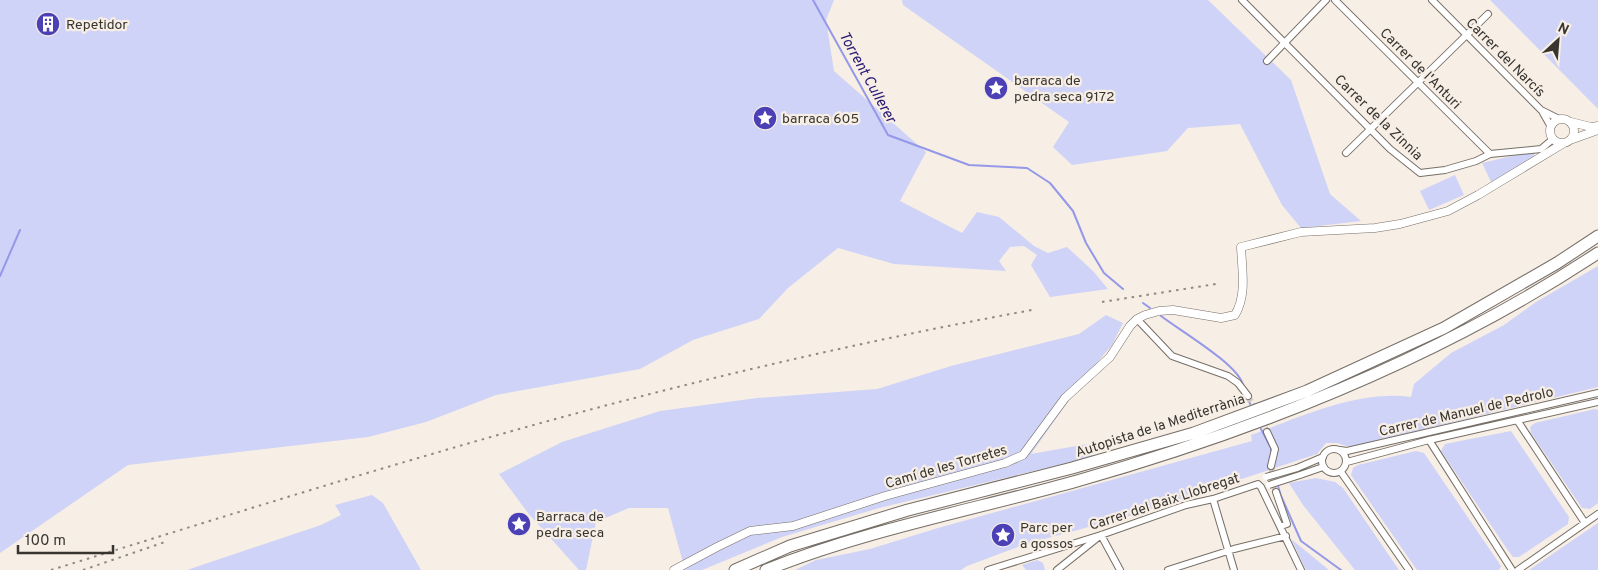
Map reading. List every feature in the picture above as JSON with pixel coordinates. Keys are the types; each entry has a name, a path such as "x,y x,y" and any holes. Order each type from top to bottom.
{"highway":[{"name":"Autopista de la Mediterrània","path":"735,570 790,546 908,510 1072,468 1194,433 1307,391 1444,328 1557,263 1598,236"},
{"name":"Autopista de la Mediterrània","path":"766,570 795,558 913,523 1076,481 1200,443 1314,401 1449,340 1567,273 1598,253"}],"street":[{"name":"Carrer de la Zinnia","path":"1242,0 1390,149 1420,173 1445,170 1476,161 1490,154 1541,149 1554,139"},
{"path":"1266,60 1326,0"},
{"name":"Carrer de l'Anturi","path":"1335,0 1490,154"},
{"name":"Carrer del Narcís","path":"1432,0 1541,110 1551,127"},
{"path":"1346,153 1372,130 1488,14"},
{"name":"Carrer del Narcís","path":"1541,110 1559,119"},
{"path":"1598,126 1592,127 1566,119 1559,119 1552,124 1550,133 1558,142 1567,141 1598,130"},
{"path":"1248,396 1238,383 1228,376 1172,356 1137,319 1160,311 1173,310 1221,318 1233,316 1240,306 1243,288 1242,247 1301,232 1375,228 1400,224 1448,211 1567,141 1572,137 1574,129 1571,122"},
{"name":"Camí de les Torretes","path":"674,570 716,547 750,532 792,526 885,496 1005,463 1023,455 1066,398 1110,357 1130,326 1137,319"},
{"name":"Carrer de Manuel de Pedrolo","path":"1340,450 1347,451 1598,393"},
{"name":"Carrer de Manuel de Pedrolo","path":"1347,462 1429,440 1598,402"},
{"path":"1517,420 1585,523"},
{"path":"1268,432 1275,449 1271,466"},
{"path":"1429,440 1512,570"},
{"path":"1261,485 1266,477 1297,468 1322,457 1330,450 1340,450 1345,455 1346,466 1341,472 1333,474 1323,467 1322,457"},
{"path":"1261,485 1323,467"},
{"path":"1341,472 1409,570"},
{"path":"1261,485 1302,570"},
{"name":"Carrer del Baix Llobregat","path":"988,570 1101,535 1186,505 1261,485"},
{"path":"1276,492 1287,524 1281,526"},
{"path":"1213,499 1234,570"},
{"path":"1518,570 1598,514"},
{"path":"1057,570 1101,535 1120,570"},
{"path":"1168,570 1286,536"}],"shaded area":[{"path":"0,0 834,0 826,20 834,71 926,152 900,201 962,233 977,212 999,217 1034,246 1048,253 1067,247 1093,271 1108,289 1050,297 1031,265 1037,255 1024,246 1010,247 999,261 1006,271 894,264 838,248 788,288 759,319 693,340 640,369 496,395 426,422 368,437 128,465 0,553"},
{"path":"902,0 1208,0 1291,80 1330,194 1361,221 1301,228 1282,205 1240,124 1188,128 1167,151 1072,165 1053,147 1069,122 903,5"},
{"path":"1490,0 1598,0 1598,109"},
{"path":"1534,151 1535,161 1492,184 1482,163"},
{"path":"1455,175 1464,195 1429,210 1420,191"},
{"path":"1598,266 1598,387 1350,447 1337,443 1326,443 1317,454 1133,515 1026,544 961,570 795,570 816,560 870,549 938,528 1252,441 1251,435 1310,413 1350,401 1370,397 1411,397 1414,384 1451,353 1504,325 1536,302"},
{"path":"1106,315 1123,323 1112,345 1089,372 1031,454 1087,444 1093,457 879,508 782,537 702,570 685,570 668,508 629,508 596,522 586,570 579,570 528,513 499,474 562,442 660,411 757,398 877,389 951,366 1079,334"},
{"path":"1595,409 1598,410 1598,503 1590,509 1582,508 1531,433 1530,427 1535,423"},
{"path":"1511,431 1569,517 1568,524 1519,557 1513,557 1507,549 1441,451 1445,444"},
{"path":"1416,451 1424,453 1501,566 1499,570 1417,570 1351,475 1353,468 1358,465"},
{"path":"1316,478 1335,482 1343,488 1399,570 1355,570 1303,505 1289,483"},
{"path":"372,495 383,503 421,570 187,570 321,525 341,515 335,505"},
{"path":"1598,523 1598,570 1529,570"},
{"path":"1291,539 1329,570 1306,570"},
{"path":"1037,560 1043,563 1045,570 1026,570 1022,565"}],"waterway":[{"name":"Torrent Cullerer","path":"813,0 888,135 969,165 1027,168 1050,183 1073,211 1086,243 1104,273 1123,289"},
{"path":"0,276 20,230"},
{"name":"Torrent Cullerer","path":"1143,303 1150,308"},
{"name":"Torrent Cullerer","path":"1161,316 1221,359 1240,378 1243,386"},
{"name":"Torrent Cullerer","path":"1248,397 1250,404"},
{"name":"Torrent Cullerer","path":"1261,429 1271,448 1271,454"},
{"name":"Torrent Cullerer","path":"1272,466 1281,496 1301,541 1341,570"}],"tunnel":[{"path":"1248,396 1267,432"},
{"path":"1271,466 1276,492"}],"railway":[{"path":"1102,302 1216,284"},
{"path":"51,570 384,468 580,412 805,357 956,324 1032,310"},
{"path":"83,570 168,541"}],"place":[{"name":"Repetidor","path":"48,24"},
{"name":"barraca de pedra seca 9172","path":"996,88"},
{"name":"barraca 605","path":"765,118"},
{"name":"Barraca de pedra seca","path":"519,524"},
{"name":"Parc per a gossos","path":"1003,535"}]}
